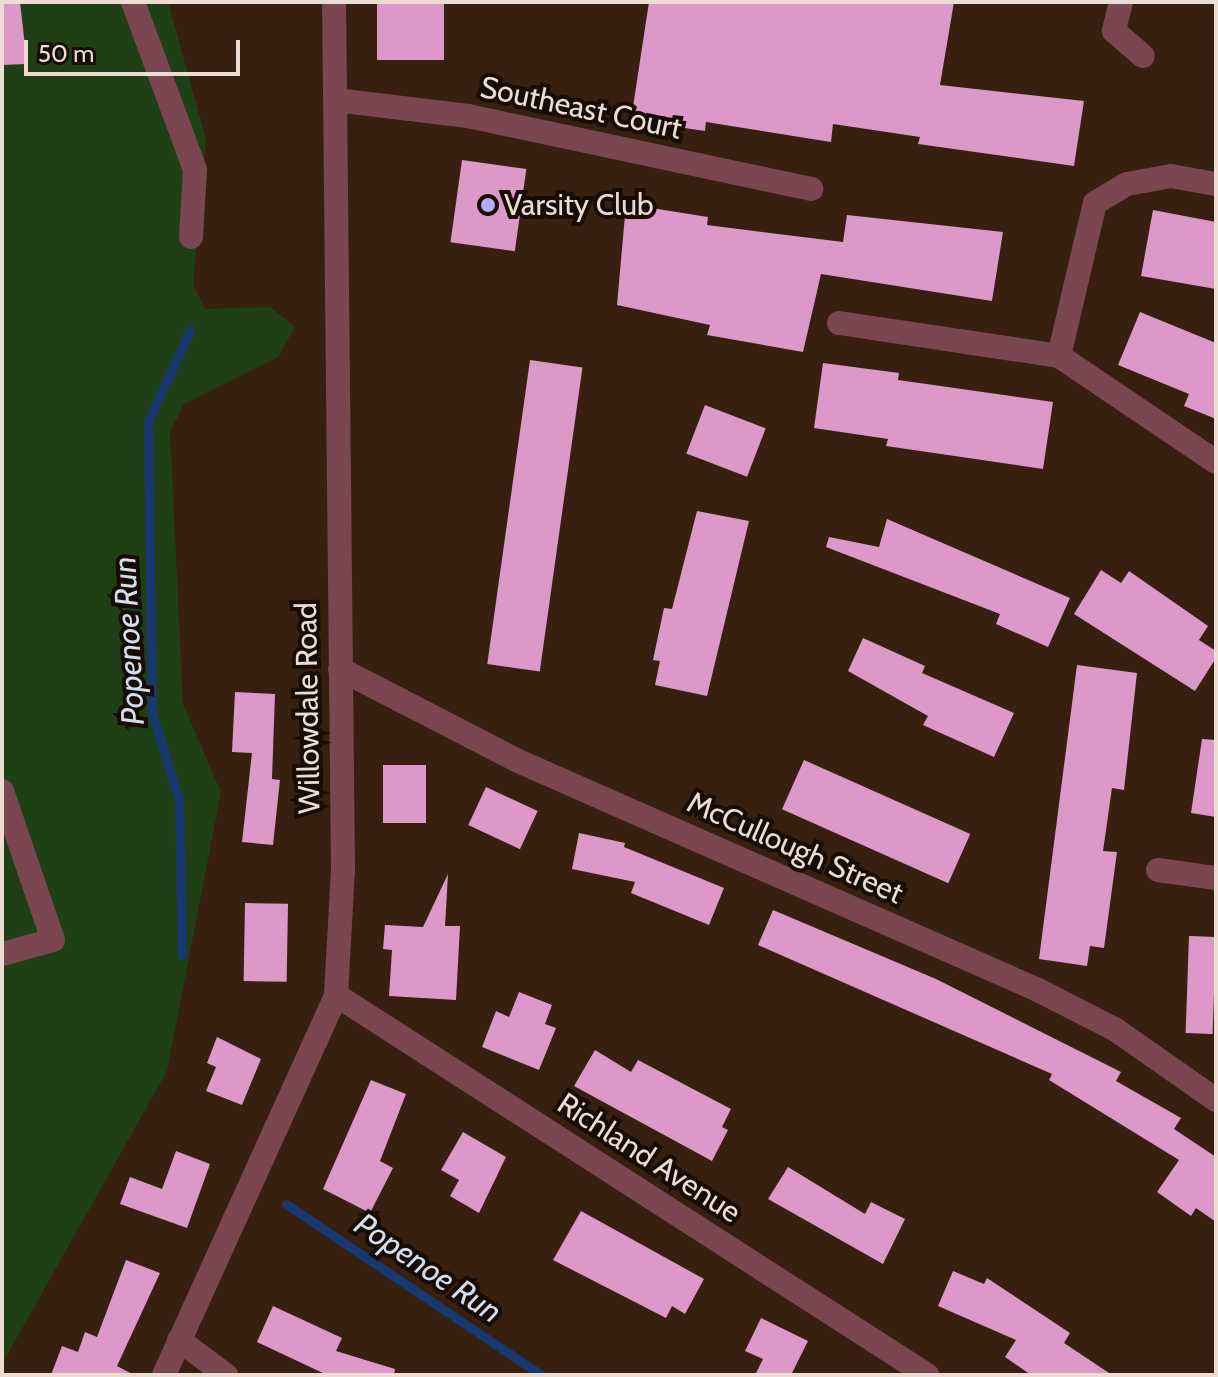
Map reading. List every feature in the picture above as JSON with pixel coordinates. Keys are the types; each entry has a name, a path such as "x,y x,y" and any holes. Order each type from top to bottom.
{"street":[{"path":"133,2 195,170 191,237"},
{"name":"Willowdale Road","path":"164,1375 336,995 343,870 334,2"},
{"path":"1121,2 1114,31 1143,56"},
{"name":"Southeast Court","path":"336,100 468,116 811,189"},
{"path":"1059,356 1095,203 1127,184 1157,179 1216,184"},
{"path":"839,323 1059,356 1216,462"},
{"name":"McCullough Street","path":"340,669 516,760 1038,990 1116,1030 1216,1100"},
{"path":"2,791 53,940 2,954"},
{"path":"1158,870 1216,878"},
{"name":"Richland Avenue","path":"336,995 927,1375"},
{"path":"179,1340 226,1375"}],"green space":[{"path":"2,2 168,2 206,139 193,285 205,309 270,307 295,327 278,357 184,404 170,432 183,704 221,792 167,1071 2,1364"}],"building":[{"path":"2,2 20,2 27,64 2,65"},
{"path":"377,2 444,2 444,60 377,60"},
{"path":"649,2 954,2 940,85 1084,101 1074,166 918,144 920,137 833,124 831,142 706,122 705,131 631,120"},
{"name":"Varsity Club","path":"462,160 526,169 515,251 450,242"},
{"path":"626,204 708,217 707,225 843,242 847,215 1003,232 992,301 821,274 803,352 707,335 710,325 617,305"},
{"path":"1153,210 1216,222 1216,289 1141,276"},
{"path":"1140,312 1216,343 1216,419 1184,406 1189,394 1118,365"},
{"path":"530,360 582,367 540,671 487,664"},
{"path":"823,363 899,373 898,380 1053,402 1043,469 886,446 888,439 814,428"},
{"path":"705,405 766,428 747,477 686,454"},
{"path":"697,511 749,521 707,696 655,685 660,661 653,660 664,608 672,609"},
{"path":"887,519 1070,598 1048,647 996,624 1000,614 826,547 829,537 879,547"},
{"path":"1101,570 1121,583 1129,571 1208,626 1199,640 1216,651 1216,658 1195,691 1074,614"},
{"path":"863,638 925,666 922,673 1014,713 994,757 923,725 928,716 848,671"},
{"path":"1077,665 1137,673 1124,790 1112,788 1103,851 1117,852 1104,948 1090,946 1087,966 1039,959"},
{"path":"235,692 275,694 272,779 280,780 273,845 242,842 252,753 232,752"},
{"path":"1202,739 1216,740 1216,817 1191,813"},
{"path":"804,760 970,834 948,883 782,809"},
{"path":"383,765 426,765 426,823 383,823"},
{"path":"486,787 538,811 520,849 468,825"},
{"path":"579,833 625,843 624,847 724,888 709,925 631,893 635,882 572,869"},
{"path":"448,874 445,926 460,926 456,1000 389,996 392,950 383,949 385,925 423,927"},
{"path":"245,903 288,904 287,982 244,981"},
{"path":"773,910 936,979 1121,1072 1116,1081 1181,1118 1174,1129 1216,1157 1216,1222 1196,1208 1191,1216 1157,1192 1179,1160 1049,1080 1052,1074 758,945"},
{"path":"1189,936 1216,937 1213,1034 1186,1033"},
{"path":"519,992 552,1005 545,1024 556,1028 539,1070 482,1047 496,1011 509,1017"},
{"path":"217,1037 261,1059 242,1105 206,1091 216,1067 207,1063"},
{"path":"595,1050 631,1072 638,1060 731,1109 722,1127 728,1130 712,1161 574,1086"},
{"path":"371,1080 406,1094 380,1161 393,1168 370,1213 323,1189"},
{"path":"463,1132 506,1157 479,1213 450,1196 459,1180 441,1170"},
{"path":"176,1151 210,1164 187,1228 120,1204 130,1177 162,1189"},
{"path":"788,1167 865,1214 871,1202 905,1219 883,1264 768,1199"},
{"path":"581,1211 704,1279 685,1314 672,1306 666,1318 553,1260"},
{"path":"126,1260 160,1273 117,1366 134,1375 51,1375 62,1346 78,1352 85,1332 97,1337"},
{"path":"953,1271 984,1284 987,1278 1070,1333 1064,1343 1112,1375 1031,1375 1005,1357 1016,1340 938,1306"},
{"path":"273,1306 342,1338 336,1351 395,1369 394,1375 327,1375 257,1342"},
{"path":"761,1318 808,1341 791,1375 755,1375 763,1359 745,1351"}],"waterway":[{"name":"Popenoe Run","path":"182,955 179,800 152,713 148,421 190,330"},
{"name":"Popenoe Run","path":"286,1204 541,1375"}],"place":[{"name":"Varsity Club","path":"488,205"}]}
